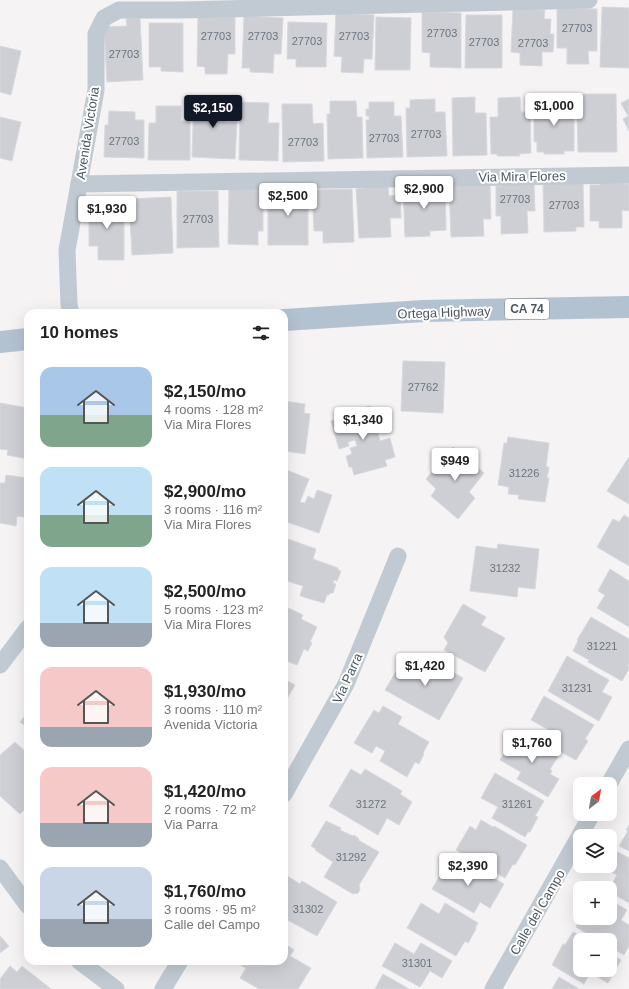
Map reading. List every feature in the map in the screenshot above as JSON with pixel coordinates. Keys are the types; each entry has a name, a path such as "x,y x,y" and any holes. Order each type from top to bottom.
{"main road":[{"name":"Ortega Highway","path":"288,320 424,312 629,307"},
{"path":"0,342 24,339"}],"street":[{"name":"Avenida Victoria","path":"70,309 67,250 96,90 96,34 104,18 119,10 181,5 589,0"},
{"name":"Via Mira Flores","path":"79,184 629,175"},
{"name":"Via Parra","path":"288,787 346,684 398,556"},
{"path":"0,665 24,633"},
{"path":"613,777 629,749"},
{"name":"Calle del Campo","path":"493,989 588,821"},
{"path":"0,868 24,901"},
{"path":"84,965 116,989"},
{"path":"163,989 178,965"}],"building":[{"path":"602,7 629,8 629,68 600,67"},
{"path":"557,8 597,9 597,51 588,51 589,64 567,64 567,48 557,48"},
{"path":"513,9 545,10 544,19 551,19 550,34 554,34 553,52 542,52 542,66 520,65 520,53 511,52"},
{"path":"422,12 461,13 461,68 430,67 430,53 422,52"},
{"path":"336,13 374,15 372,59 364,59 363,73 341,72 342,57 334,56"},
{"path":"466,15 502,15 502,68 465,68"},
{"path":"244,16 283,18 281,54 274,54 273,73 250,72 250,68 242,68"},
{"path":"198,17 235,17 235,54 228,54 227,74 205,74 205,67 197,66"},
{"path":"376,17 411,18 410,70 375,70"},
{"path":"140,18 143,80 107,82 104,27 127,26 126,19"},
{"path":"288,22 327,23 326,67 296,67 296,59 287,59"},
{"path":"149,23 183,23 183,72 161,71 161,67 149,67"},
{"path":"0,46 21,51 11,95 0,92"},
{"path":"583,94 616,94 617,152 578,152 577,111 583,111"},
{"path":"194,96 226,97 225,122 237,122 235,159 192,157"},
{"path":"540,96 564,96 564,114 574,114 574,151 564,151 564,154 544,154 544,152 537,152 537,142 534,142 534,116 540,116"},
{"path":"475,97 475,113 486,113 487,155 453,156 452,98"},
{"path":"520,97 521,112 530,112 531,153 519,154 520,156 497,156 497,154 491,154 490,117 498,117 498,98"},
{"path":"435,99 435,112 445,112 447,156 407,157 406,108 410,108 410,100"},
{"path":"629,99 629,131 623,119 628,116 621,103"},
{"path":"330,101 356,101 357,117 362,117 363,158 328,159 327,114 330,114"},
{"path":"240,102 269,103 268,123 279,123 278,161 239,160"},
{"path":"369,102 394,102 394,116 401,116 403,157 367,158 366,120 369,120 369,116 366,116 366,109 369,109"},
{"path":"282,104 312,104 313,124 323,123 324,161 283,162"},
{"path":"156,106 181,106 181,121 190,121 190,160 148,160 149,123 156,123"},
{"path":"109,111 135,112 135,120 144,120 144,158 104,157 105,125 108,125"},
{"path":"0,117 21,122 12,161 0,158"},
{"path":"583,181 584,227 576,227 576,231 544,232 543,182"},
{"path":"534,183 535,211 527,211 528,233 501,234 501,216 496,216 496,186 502,186 502,184"},
{"path":"599,183 629,184 629,211 622,210 622,228 599,228 599,221 590,221 590,185 600,185"},
{"path":"490,184 491,219 483,219 484,236 451,237 449,185"},
{"path":"445,185 446,230 430,231 430,236 405,237 403,186"},
{"path":"388,186 389,196 400,195 401,218 390,218 391,237 359,238 356,189 363,187"},
{"path":"229,189 263,189 263,231 258,231 258,245 228,244"},
{"path":"268,189 308,189 308,245 268,245"},
{"path":"352,189 354,242 323,243 323,231 314,231 312,190"},
{"path":"177,191 218,191 219,247 177,248"},
{"path":"171,197 173,253 132,255 129,199"},
{"path":"89,202 124,202 124,260 98,260 98,246 89,246"},
{"path":"403,361 445,362 443,413 401,411"},
{"path":"288,402 305,404 304,413 310,414 305,454 288,452"},
{"path":"0,403 24,407 24,458 7,455 8,450 0,449"},
{"path":"370,406 380,441 390,438 395,457 385,460 387,466 354,475 352,467 349,467 346,456 352,454 350,448 357,446 355,440 348,442 349,446 339,449 331,421 347,417 346,413"},
{"path":"508,437 549,443 546,467 549,467 547,478 549,478 545,502 518,499 519,495 508,494 509,487 498,485 504,443 507,443"},
{"path":"453,447 484,473 469,492 475,498 458,519 431,496 436,489 426,479"},
{"path":"629,457 629,504 607,491"},
{"path":"288,471 309,479 300,502 305,503 308,496 314,499 317,490 332,495 319,533 288,522"},
{"path":"6,475 24,477 24,517 17,516 16,526 0,523 0,483 5,483"},
{"path":"624,515 629,518 629,566 597,547 613,519 619,522"},
{"path":"288,539 316,549 313,559 338,568 338,570 341,571 337,581 334,580 333,583 336,584 333,593 327,595 324,603 300,596 303,586 288,581"},
{"path":"498,544 539,549 535,589 518,587 517,597 470,591 476,546 497,549"},
{"path":"610,569 629,581 629,627 597,608 605,595 598,591"},
{"path":"463,604 486,617 481,625 505,638 485,672 444,650 448,643 444,637"},
{"path":"288,608 303,615 301,619 317,627 310,642 312,643 308,651 304,649 297,665 288,662"},
{"path":"591,617 629,639 629,669 622,681 588,662 589,660 573,651 578,641 577,640"},
{"path":"406,655 419,663 415,670 425,676 433,661 463,678 439,720 385,690"},
{"path":"567,656 609,680 602,692 612,697 599,721 548,691"},
{"path":"288,681 295,685 288,697"},
{"path":"544,696 594,725 585,739 588,741 576,760 542,742 549,730 531,720"},
{"path":"383,706 402,717 398,724 429,742 419,764 415,762 407,777 380,761 385,751 376,746 372,753 354,743 374,710 379,713"},
{"path":"24,717 24,725 20,722"},
{"path":"517,733 558,757 550,769 552,771 550,774 559,779 548,797 517,779 521,772 500,760"},
{"path":"15,742 24,750 24,810 20,814 0,796 0,755"},
{"path":"351,769 361,775 365,769 402,791 400,794 412,802 399,825 387,818 378,835 329,806"},
{"path":"495,773 544,801 535,816 538,817 530,832 528,832 525,837 492,818 498,807 481,798"},
{"path":"481,820 527,845 505,878 456,850 470,826 476,830"},
{"path":"326,821 341,828 340,830 342,831 353,836 354,835 359,839 358,840 379,852 359,885 360,890 358,893 353,894 324,877 333,862 311,846"},
{"path":"629,825 629,851 619,846 628,831 626,830"},
{"path":"617,852 629,858 629,903 617,896 617,881 614,881 617,875 614,873 617,873"},
{"path":"448,862 469,874 473,866 504,884 490,908 480,902 474,913 432,889"},
{"path":"288,876 300,884 302,881 337,902 317,936 288,920"},
{"path":"421,903 439,914 445,903 478,923 468,943 465,941 456,956 407,928"},
{"path":"617,904 627,910 621,920 629,925 629,946 624,955 617,951 617,933 586,933 576,927 577,925 617,925"},
{"path":"573,932 575,933 573,933 573,977 588,977 584,984 552,965 563,944 565,945"},
{"path":"0,936 9,946 0,953"},
{"path":"395,943 414,954 421,943 452,961 442,978 430,971 420,987 382,966"},
{"path":"288,946 294,950 290,956 311,968 298,989 259,989 240,978 246,968 241,965 288,965"},
{"path":"617,957 621,960 617,967"},
{"path":"10,966 17,972 22,966 51,989 0,989 0,979"},
{"path":"383,974 409,989 375,989"},
{"path":"559,977 579,989 552,989"},
{"path":"597,977 611,977 608,983"}]}
